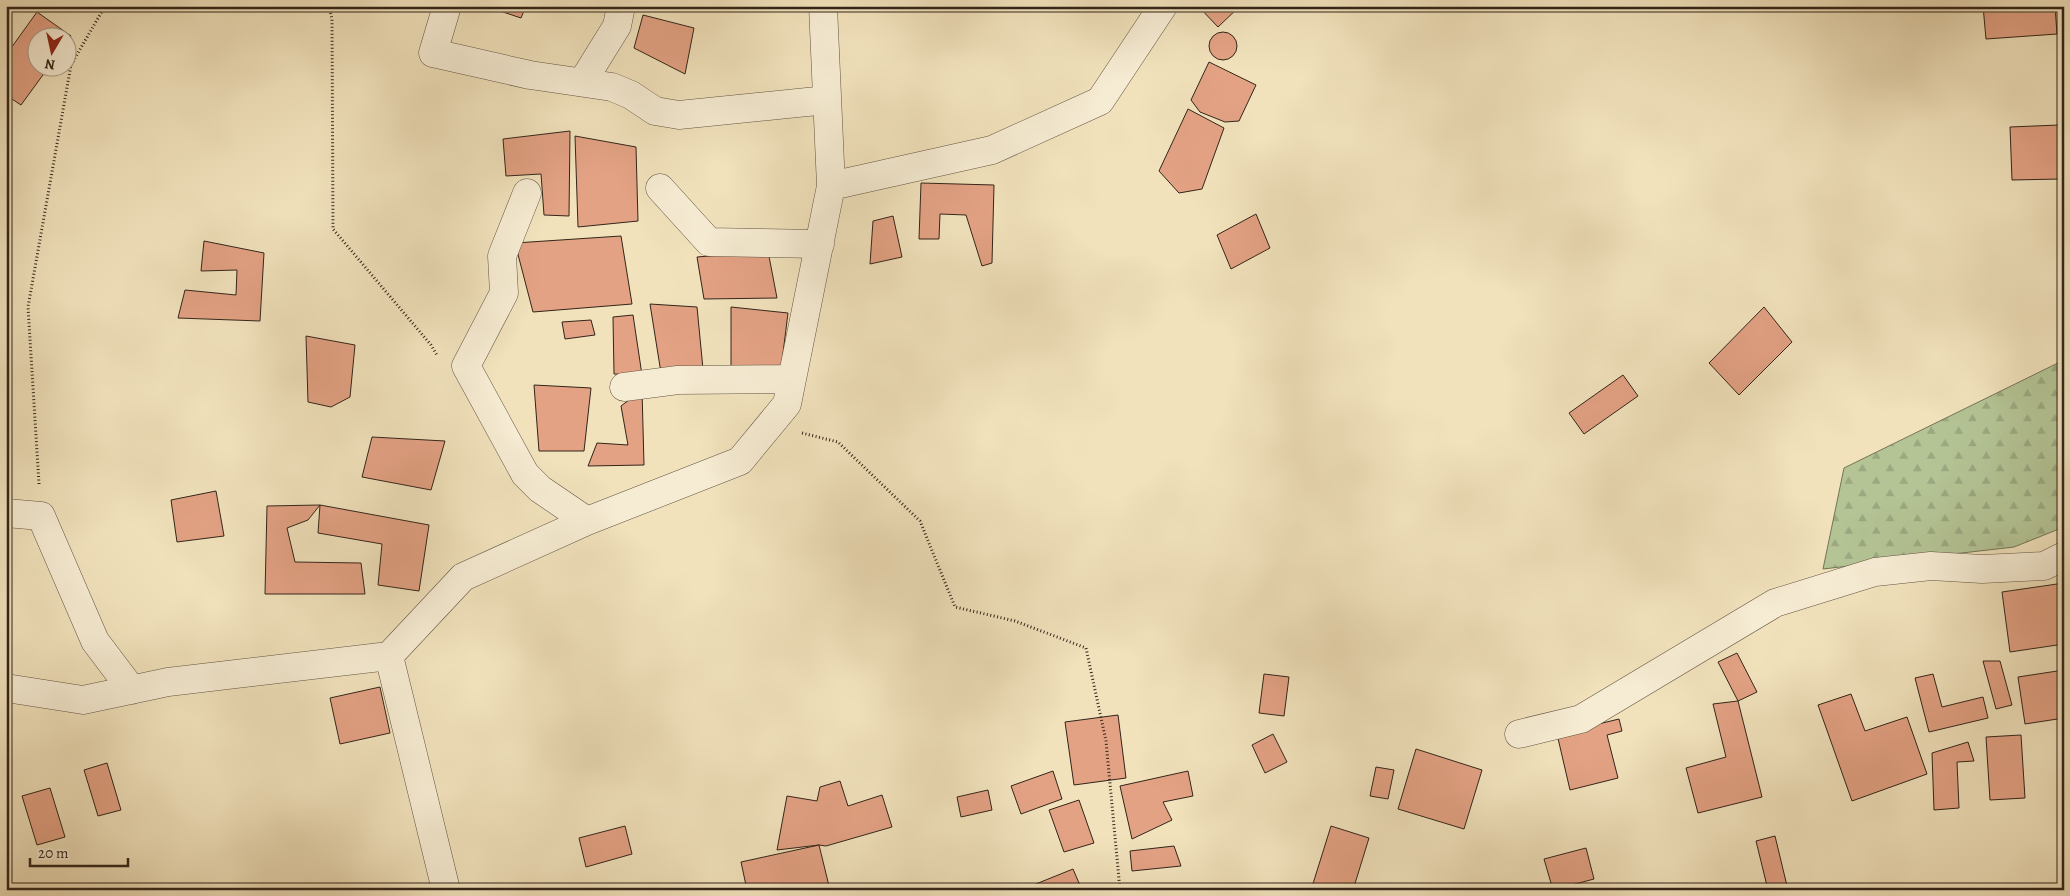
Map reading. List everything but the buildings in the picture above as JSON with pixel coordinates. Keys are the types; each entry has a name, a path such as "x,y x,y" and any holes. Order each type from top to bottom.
{"street":[{"path":"447,6 433,53 530,74 584,81 624,93 655,111 679,115 827,100"},
{"path":"584,81 617,26 621,6"},
{"path":"6,688 83,700 168,682 389,656 463,577 587,521 740,461 787,404 831,186 823,6"},
{"path":"831,186 992,150 1100,100 1163,6"},
{"path":"660,188 708,242 820,244"},
{"path":"527,193 502,256 504,293 466,366 525,474 540,489 587,521"},
{"path":"624,387 678,380 792,379"},
{"path":"6,513 41,516 95,641 132,690"},
{"path":"1519,734 1581,720 1775,603 1875,572 1930,566 1982,569 2044,566 2064,556"},
{"path":"389,656 446,890"}],"path":[{"path":"41,516 28,307 71,65 105,6"},
{"path":"329,6 332,19 332,229 431,345 441,362"},
{"path":"770,425 838,442 920,521 955,607 1015,621 1086,648 1106,741 1120,890"}],"green space":[{"path":"2064,360 2064,527 2014,547 1823,569 1844,468"}]}
